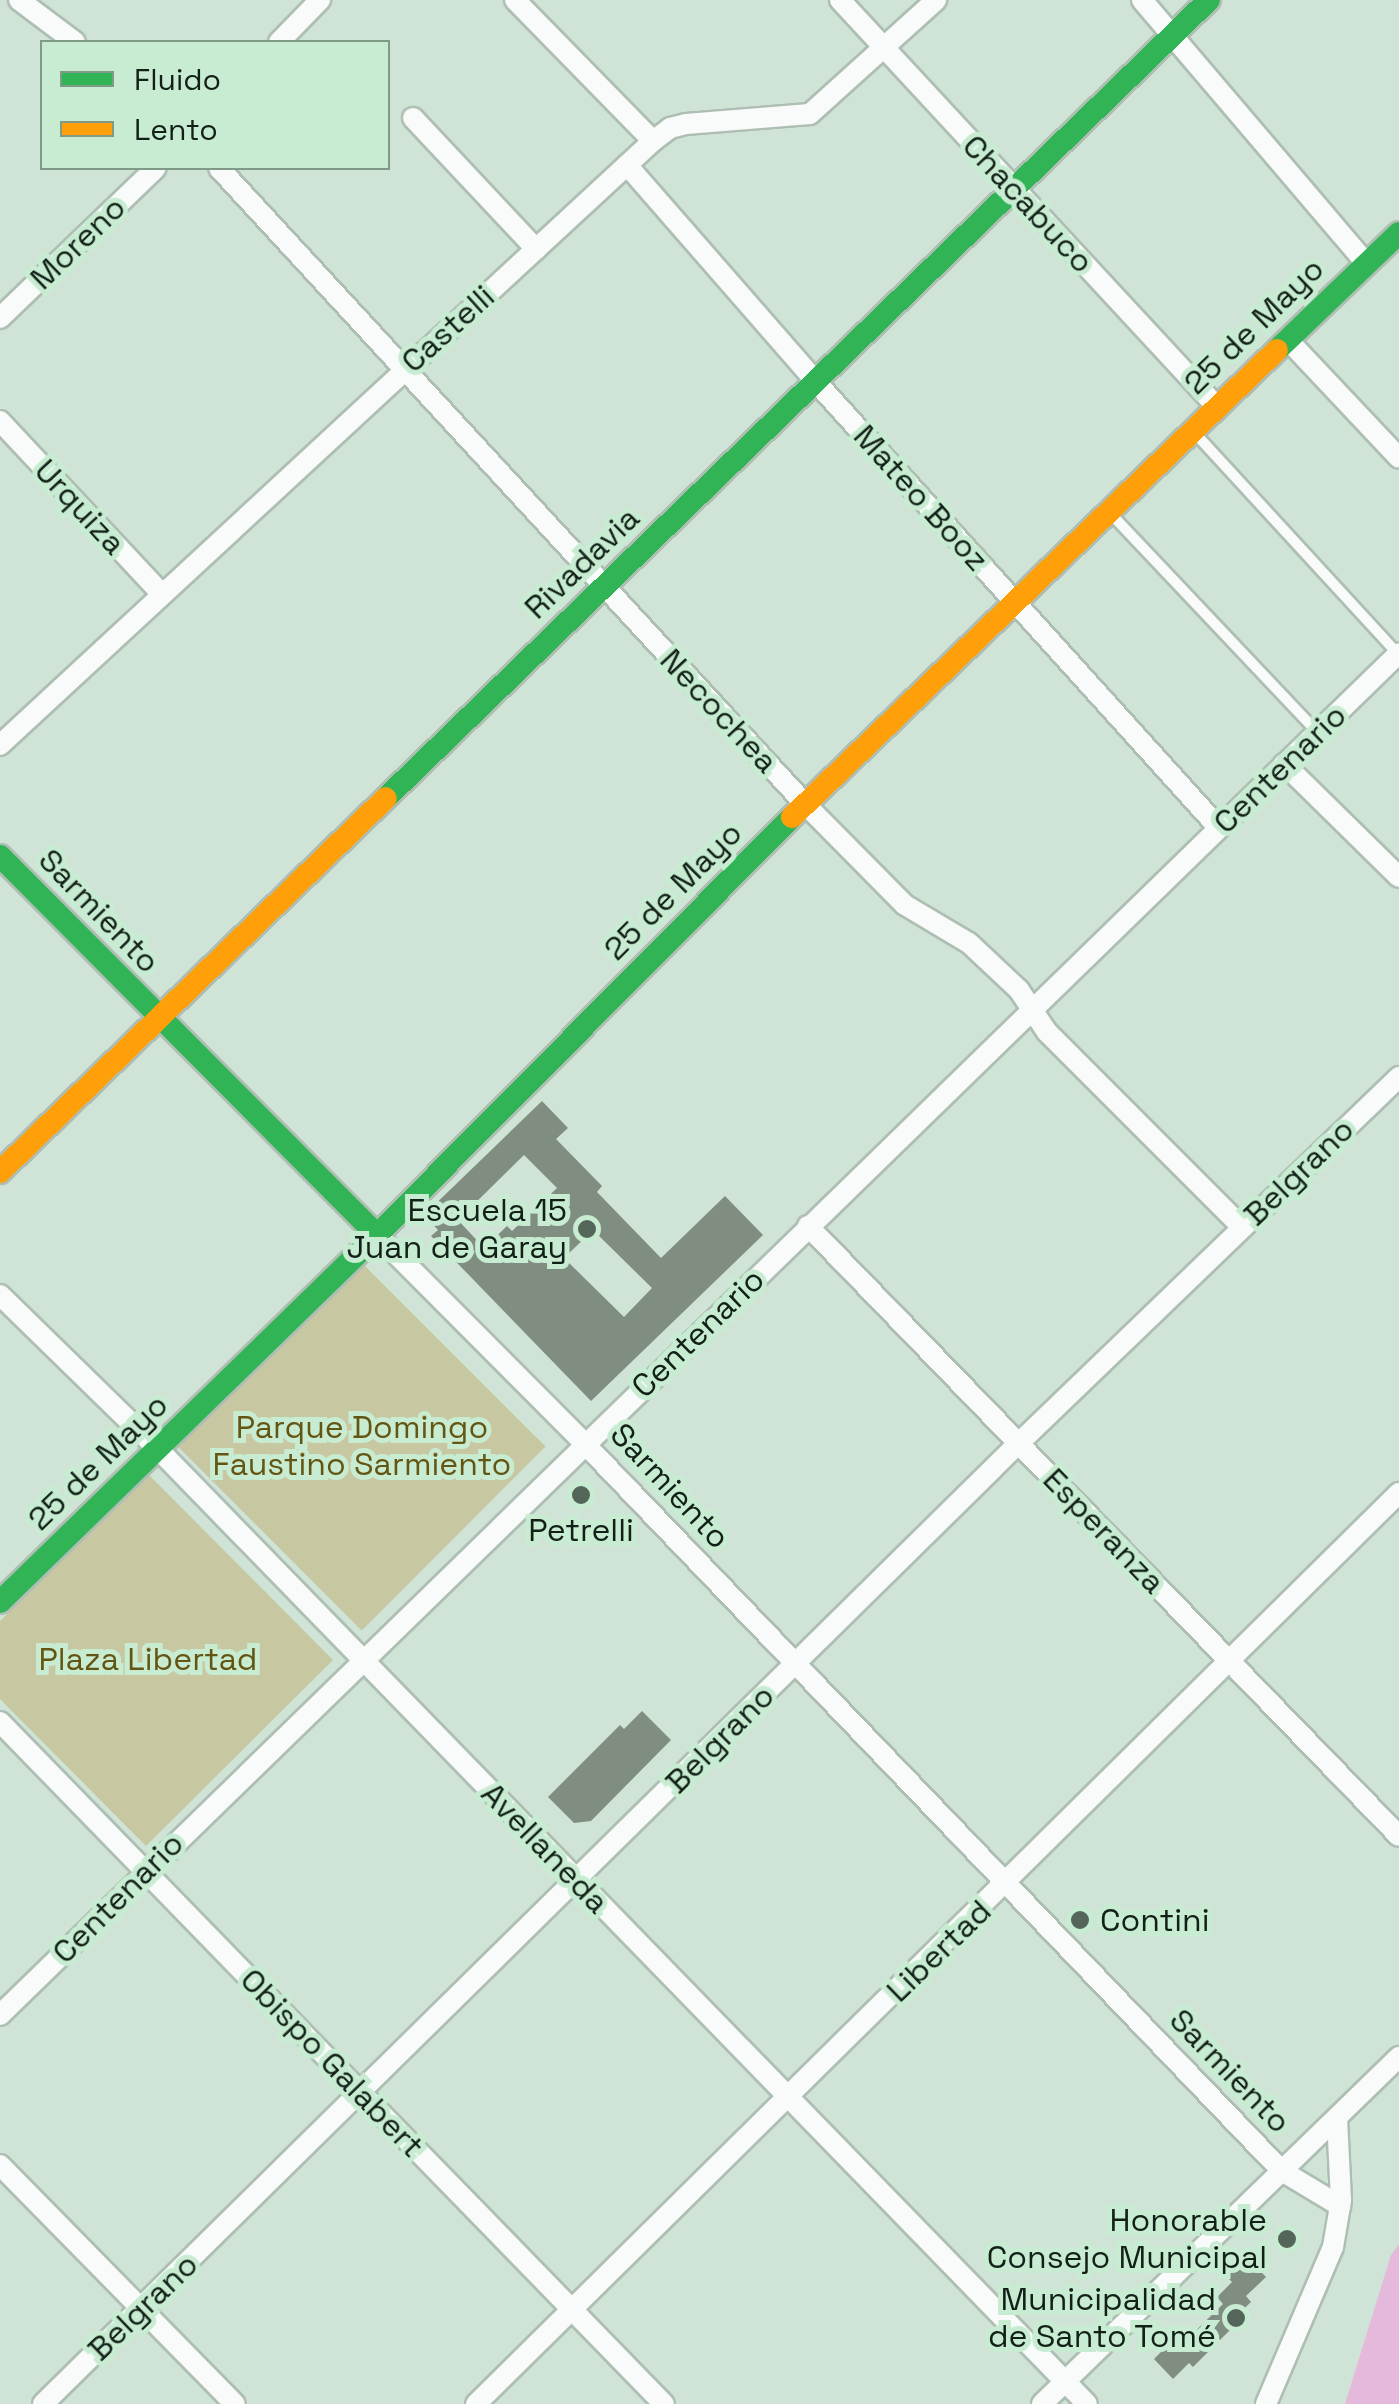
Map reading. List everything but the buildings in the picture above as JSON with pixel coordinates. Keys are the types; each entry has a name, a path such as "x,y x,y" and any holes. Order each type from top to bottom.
{"main road":[{"name":"Rivadavia","path":"0,1172 1209,0"},
{"name":"25 de Mayo","path":"0,1602 378,1235 805,804 1399,233"},
{"name":"Sarmiento","path":"0,856 378,1235"}],"street":[{"path":"18,0 72,40"},
{"path":"281,40 320,0"},
{"path":"516,0 653,141"},
{"name":"Chacabuco","path":"840,0 1217,407"},
{"name":"Castelli","path":"0,745 653,141 670,128 686,124 810,114 936,0"},
{"path":"1142,0 1366,264"},
{"path":"413,118 536,248"},
{"name":"Mateo Booz","path":"627,165 816,382 1219,828"},
{"name":"Moreno","path":"0,318 154,170"},
{"name":"Necochea","path":"221,170 805,804 904,905 969,942 1019,990 1047,1032 1242,1227"},
{"path":"1287,339 1399,458"},
{"name":"Urquiza","path":"0,421 161,593"},
{"name":"Centenario","path":"0,2015 1398,654"},
{"path":"1284,764 1399,877"},
{"name":"Belgrano","path":"43,2404 1019,1444 1399,1077"},
{"name":"Esperanza","path":"808,1226 1399,1836"},
{"name":"Sarmiento","path":"378,1235 584,1443 1282,2172 1340,2206"},
{"name":"Avellaneda","path":"0,1294 158,1449 1087,2404"},
{"name":"Libertad","path":"476,2404 1006,1886 1399,1493"},
{"name":"Obispo Galabert","path":"0,1722 664,2404"},
{"path":"1042,2404 1399,2056"},
{"path":"1266,2404 1333,2247 1340,2206 1336,2118"},
{"path":"0,2166 235,2404"}],"lane":[{"path":"1192,430 1398,654"},
{"path":"1109,511 1317,732"}],"green space":[{"name":"Parque Domingo Faustino Sarmiento","path":"361,1262 546,1447 362,1630 177,1446"},
{"name":"Plaza Libertad","path":"148,1474 333,1660 146,1846 0,1699 0,1621"}],"shaded area":[{"path":"1399,2244 1399,2404 1345,2404 1391,2255"}],"traffic: fast":[{"path":"386,798 1209,0"},
{"path":"1277,350 1399,233"},
{"path":"0,1602 377,1235 792,817"},
{"path":"0,856 377,1235"}],"traffic: slow":[{"path":"792,817 1277,350"},
{"path":"0,1172 386,798"}],"place":[{"name":"Escuela 15 Juan de Garay","path":"587,1229"},
{"name":"Petrelli","path":"581,1495"},
{"name":"Contini","path":"1080,1920"},
{"name":"Honorable Consejo Municipal","path":"1287,2239"},
{"name":"Municipalidad de Santo Tomé","path":"1236,2318"}]}
